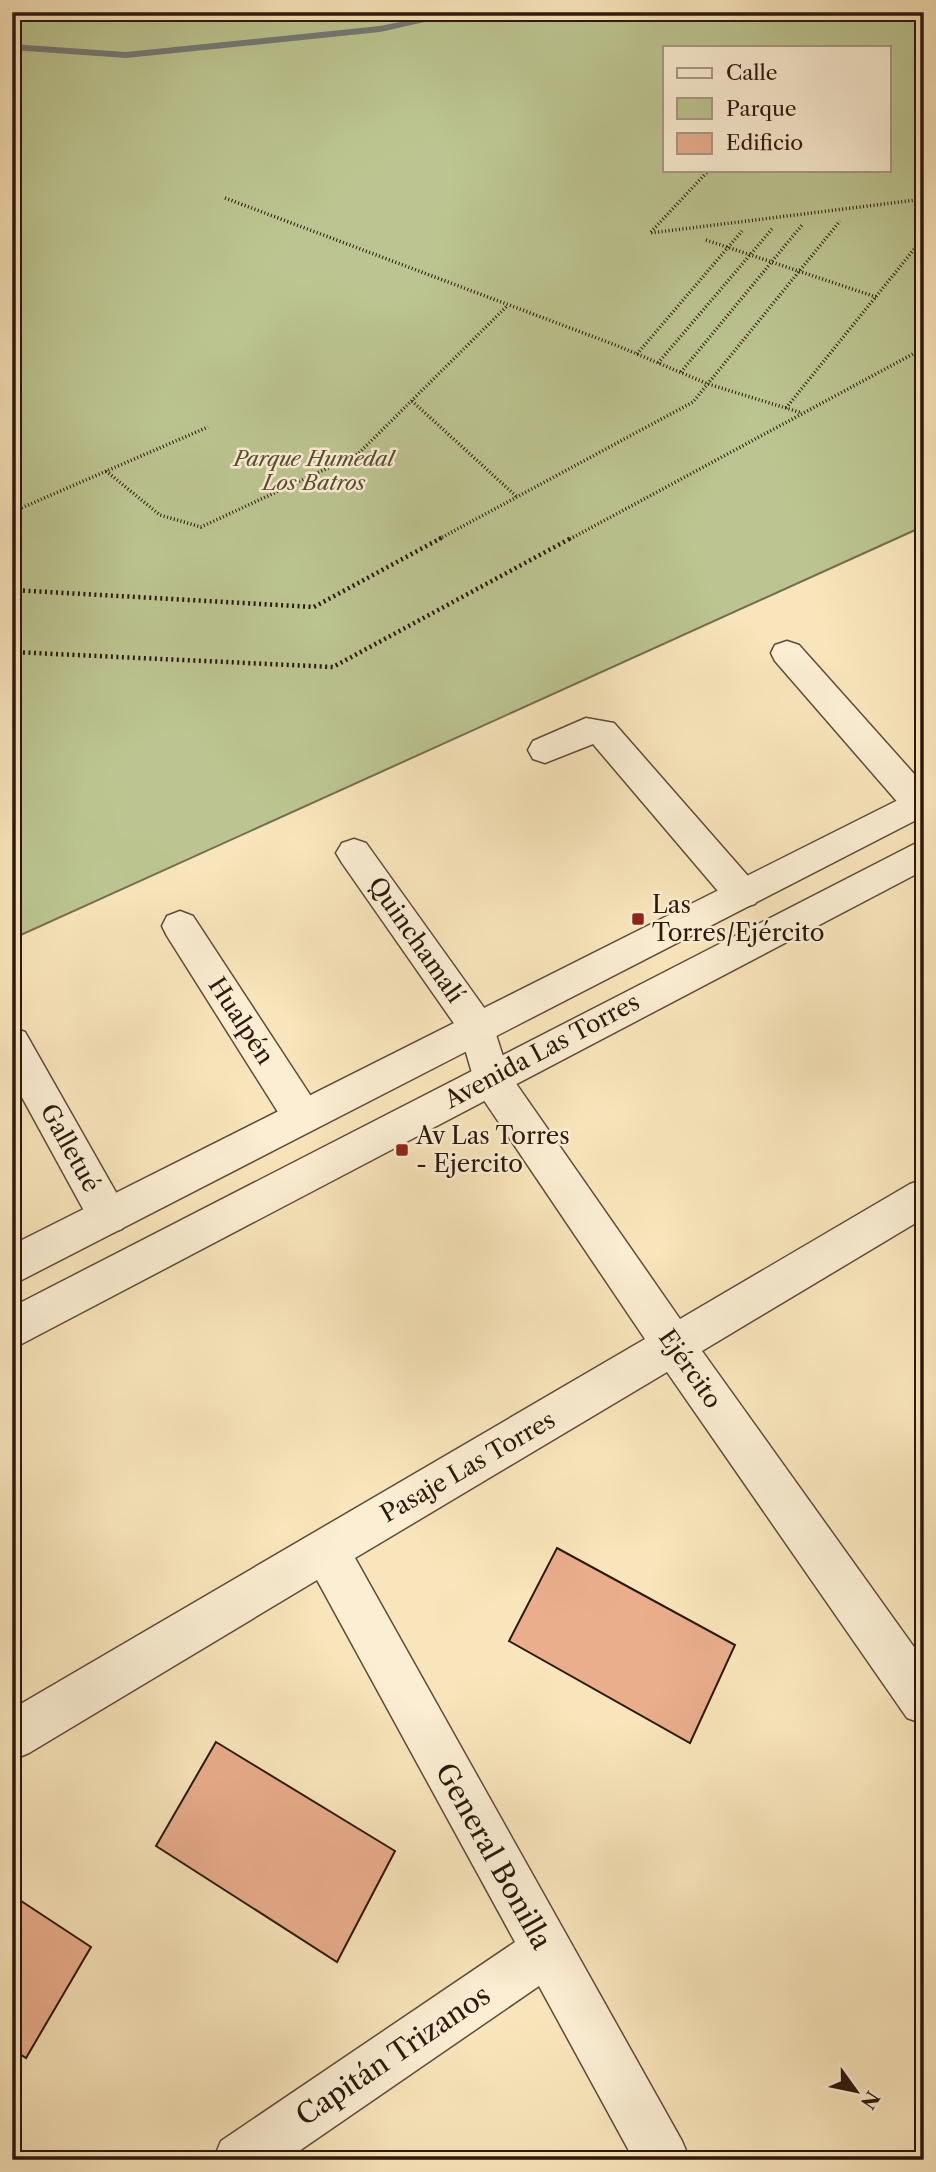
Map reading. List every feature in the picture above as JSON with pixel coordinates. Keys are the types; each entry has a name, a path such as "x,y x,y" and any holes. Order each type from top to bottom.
{"street":[{"path":"787,653 922,801"},
{"path":"545,750 586,732 601,732 742,894"},
{"name":"Avenida Las Torres","path":"12,1266 922,801"},
{"name":"Quinchamalí","path":"354,853 477,1027"},
{"name":"Avenida Las Torres","path":"12,1329 924,853"},
{"name":"Hualpén","path":"180,926 302,1116"},
{"name":"Ejército","path":"477,1027 491,1078 674,1346 922,1696"},
{"name":"Galletué","path":"12,1043 108,1216"},
{"name":"Pasaje Las Torres","path":"12,1736 924,1197"},
{"name":"General Bonilla","path":"326,1551 663,2160"},
{"name":"Capitán Trizanos","path":"240,2160 547,1950"}],"path":[{"path":"707,172 650,233 924,199"},
{"path":"225,198 637,354 708,384 803,413"},
{"path":"12,590 314,607 693,402 840,221"},
{"path":"681,372 802,225"},
{"path":"658,363 772,229"},
{"path":"637,354 742,231"},
{"path":"786,408 924,237"},
{"path":"706,240 876,297"},
{"path":"106,471 160,514 201,527 358,454 508,305"},
{"path":"12,652 333,667 924,348"},
{"path":"412,401 516,497"},
{"path":"12,512 208,427"}],"green space":[{"name":"Parque Humedal Los Batros","path":"12,12 924,12 924,526 12,939"}],"building":[{"path":"557,1548 735,1645 690,1743 509,1641"},
{"path":"216,1742 395,1851 337,1962 156,1846"},
{"path":"12,1895 91,1947 26,2058 12,2049"}],"waterway":[{"path":"12,47 126,55 380,29 465,12"}],"place":[{"name":"Las Torres/Ejército","path":"638,919"},
{"name":"Av Las Torres - Ejercito","path":"402,1150"}]}
